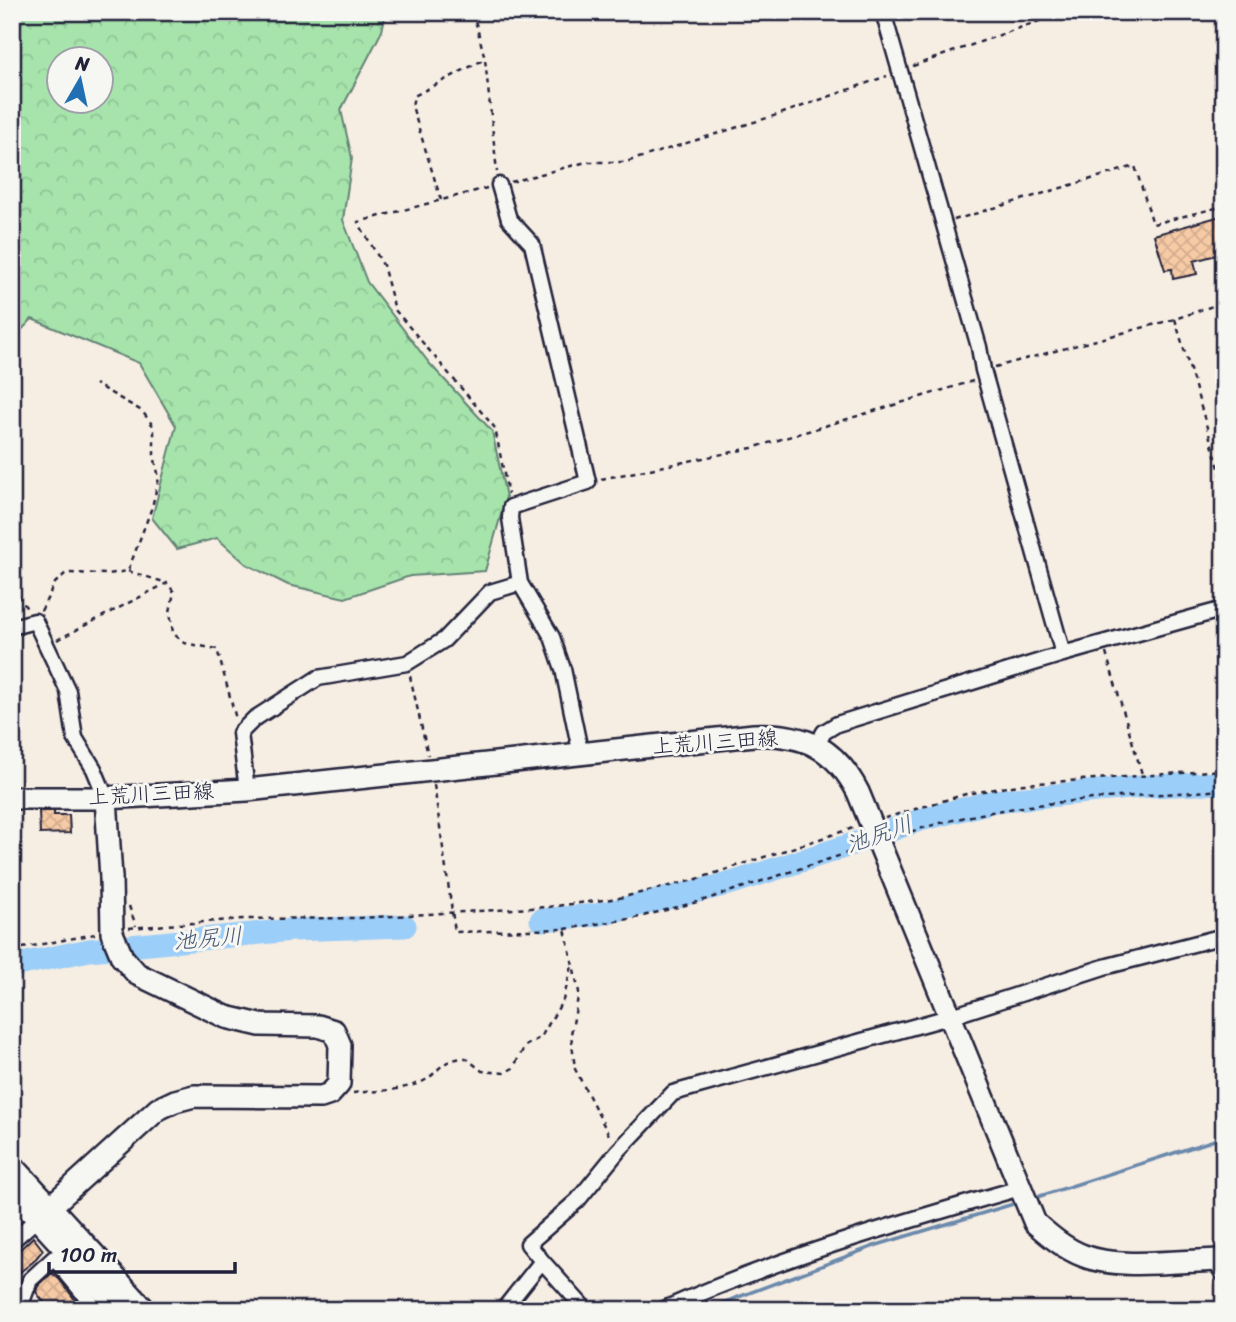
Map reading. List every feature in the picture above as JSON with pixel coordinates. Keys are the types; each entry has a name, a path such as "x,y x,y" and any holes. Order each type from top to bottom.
{"main road":[{"name":"上荒川三田線","path":"12,799 106,798 247,790 765,734 800,739 835,758 849,776 1035,1223 1056,1241 1086,1257 1123,1263 1221,1265"},
{"path":"44,1213 158,1109 175,1101 194,1096 321,1097 330,1094 339,1084 340,1045 334,1031 318,1026 260,1025 226,1017 137,974 122,957 113,933 106,798"},
{"path":"12,1165 44,1213 121,1310"},
{"path":"12,1191 44,1213 145,1310"}],"street":[{"path":"883,12 1063,654"},
{"path":"499,185 509,219 532,244 587,482 511,507 510,518 520,583 552,637 563,669 580,755"},
{"path":"247,790 240,733 254,719 318,678 407,663 444,640 490,592 520,583"},
{"path":"817,746 824,732 837,724 1063,654 1224,609"},
{"path":"12,627 35,621 68,691 75,738 94,769 106,798"},
{"path":"586,1310 528,1244 578,1200 673,1093 949,1017 1104,967 1224,936"},
{"path":"662,1310 730,1280 907,1220 1024,1198"},
{"path":"12,1241 44,1213"},
{"path":"19,1310 30,1280 54,1258 97,1310"},
{"path":"503,1310 542,1261"}],"path":[{"path":"473,12 485,60 499,185"},
{"path":"511,507 495,428 395,310 383,265 358,222 586,162 626,162 783,113 1064,12"},
{"path":"441,200 412,106 414,96 485,60"},
{"path":"943,223 1135,166 1153,224 1224,206"},
{"path":"587,482 751,448 971,383 983,370 1175,319 1224,302"},
{"path":"1175,319 1224,485"},
{"path":"95,384 142,411 154,427 154,456 159,478 152,507 128,571"},
{"path":"12,587 35,621 55,583 66,573 128,571 167,583 174,592 170,612 173,633 184,643 217,649 240,733"},
{"path":"48,645 167,583"},
{"path":"1103,643 1142,774"},
{"path":"407,663 432,769 455,932 565,929 579,992 571,1034 575,1069 618,1152"},
{"path":"124,929 243,919 359,918 548,907 619,898 694,880 869,822 966,794 1055,781 1224,769"},
{"path":"12,950 99,933"},
{"path":"330,1094 385,1091 422,1083 452,1058 466,1058 482,1071 504,1073 513,1068 526,1046 541,1037 563,1000 573,963"}],"green space":[{"path":"12,12 386,12 382,31 341,110 352,158 343,220 367,282 430,364 492,431 506,497 485,571 410,576 345,598 288,585 246,564 217,538 177,549 152,518 176,426 139,363 32,319 12,340"}],"building":[{"path":"1224,215 1224,253 1194,261 1197,274 1173,279 1172,269 1165,270 1154,235"},
{"path":"39,811 69,815 70,833 40,834"},
{"path":"33,1237 43,1250 33,1262 20,1272 19,1270 12,1285 12,1257"},
{"path":"52,1273 83,1310 50,1310 36,1292 38,1286"}],"waterway":[{"name":"池尻川","path":"541,920 596,915 732,883 920,820 995,801 1150,786 1224,783"},
{"name":"池尻川","path":"12,966 89,950 292,930 405,926"},
{"path":"1034,1198 1224,1137"},
{"path":"704,1310 877,1245 1020,1202"}]}
